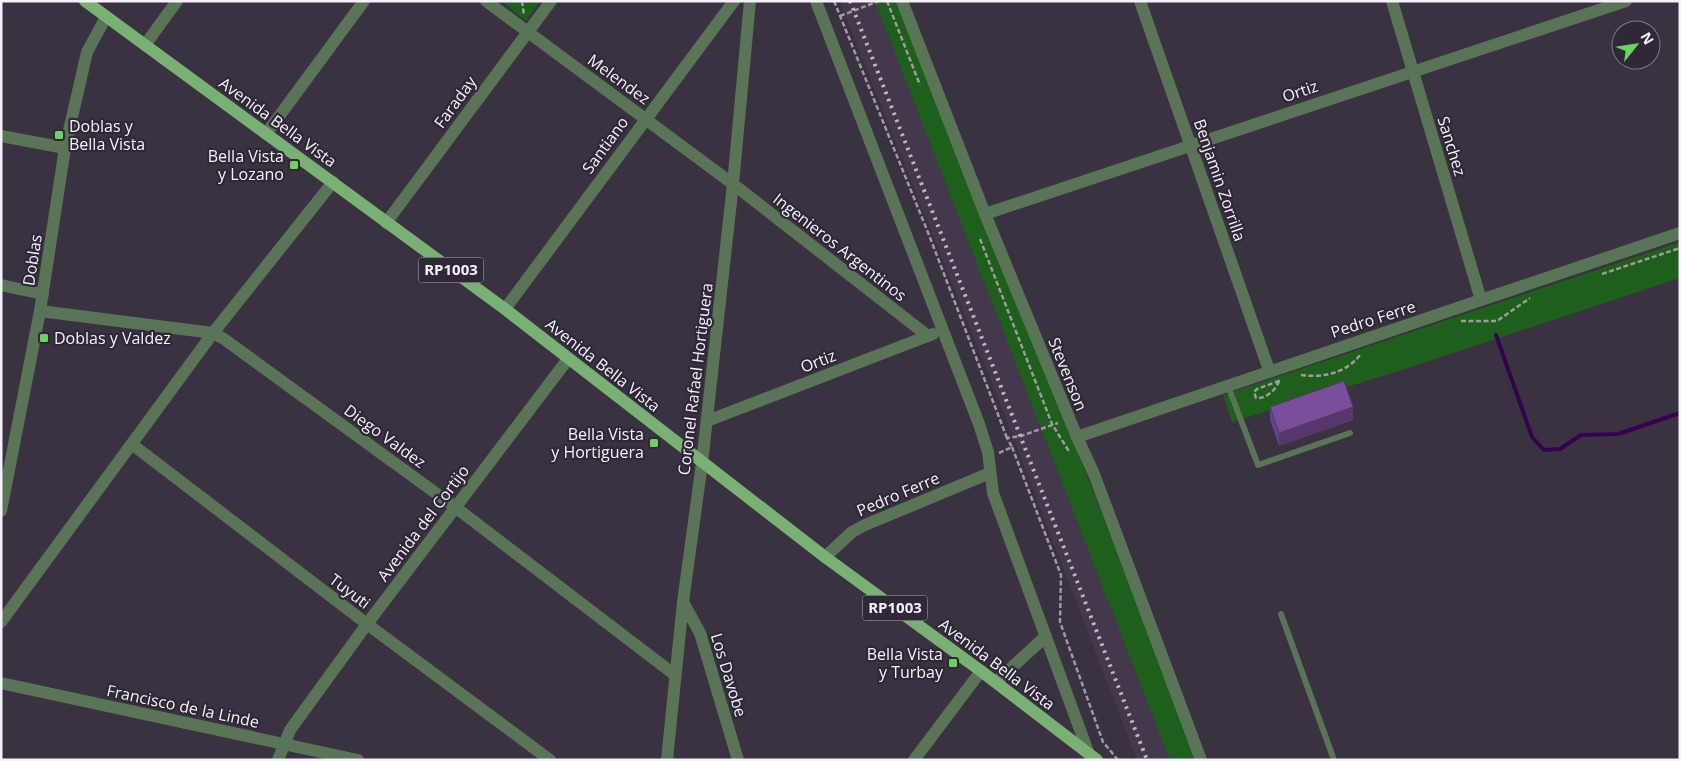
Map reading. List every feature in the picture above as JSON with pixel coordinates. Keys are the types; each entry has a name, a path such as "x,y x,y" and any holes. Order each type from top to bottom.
{"main road":[{"name":"Avenida Bella Vista","path":"85,1 504,309 825,557 996,682 1092,757"}],"street":[{"path":"145,44 177,1"},
{"path":"266,134 364,1"},
{"name":"Melendez","path":"486,1 733,184"},
{"name":"Faraday","path":"386,223 550,1"},
{"name":"Santiano","path":"504,309 734,1"},
{"name":"Coronel Rafael Hortiguera","path":"667,760 682,602 702,462 733,184 750,1"},
{"path":"816,1 979,424 989,458 993,493 1092,757"},
{"name":"Stevenson","path":"902,1 985,214 1069,420 1094,474 1201,760"},
{"name":"Benjamin Zorrilla","path":"1140,1 1269,370"},
{"name":"Sanchez","path":"1392,1 1481,300"},
{"name":"Ortiz","path":"985,214 1626,1"},
{"name":"Doblas","path":"1,511 6,466 43,294 65,148 87,52 106,17"},
{"path":"1,136 65,148"},
{"path":"1,622 213,334 333,182"},
{"name":"Ingenieros Argentinos","path":"733,184 928,336"},
{"name":"Pedro Ferre","path":"1077,436 1269,370 1680,234"},
{"path":"1,285 43,294"},
{"name":"Diego Valdez","path":"40,311 213,334 455,508 675,675"},
{"name":"Ortiz","path":"706,421 942,331"},
{"name":"Avenida del Cortijo","path":"278,760 290,730 367,624 568,359"},
{"name":"Tuyuti","path":"133,445 367,624 550,760"},
{"name":"Pedro Ferre","path":"825,557 852,532 865,525 990,473"},
{"name":"Los Davobe","path":"682,602 700,633 738,760"},
{"path":"996,682 1046,636"},
{"path":"914,760 981,671"},
{"name":"Francisco de la Linde","path":"1,683 358,760"}],"lane":[{"path":"1227,385 1258,465 1350,433"},
{"path":"1281,614 1334,760"}],"path":[{"path":"834,1 929,235 1061,575 1060,622 1103,742 1118,760"},
{"path":"825,22 880,1"},
{"path":"1598,275 1680,248"},
{"path":"1454,322 1497,321 1524,301 1535,296"},
{"path":"1300,374 1316,377 1335,373 1342,367 1351,365 1361,354 1352,356"},
{"path":"1326,365 1327,374"},
{"path":"1293,377 1308,371"},
{"path":"1280,381 1273,391 1265,397 1256,398 1254,392 1257,389 1280,381 1286,379"},
{"path":"1007,438 1069,420"},
{"path":"989,458 1012,447"}],"shaded area":[{"path":"839,1 896,1 1202,760 1137,760 998,398"}],"green space":[{"path":"501,1 540,1 526,21"},
{"path":"875,1 898,1 1071,434 1197,760 1170,760"},
{"path":"1680,242 1680,278 1402,370 1232,422 1223,395"}],"building":[{"path":"1344,381 1353,407 1279,433 1270,407"}],"waterway":[{"path":"1496,335 1532,437 1544,450 1560,449 1581,435 1618,434 1680,413"}],"railway":[{"path":"850,1 1147,760"}],"place":[{"name":"Doblas y Bella Vista","path":"59,135"},
{"name":"Bella Vista y Lozano","path":"294,165"},
{"name":"Doblas y Valdez","path":"44,338"},
{"name":"Bella Vista y Hortiguera","path":"654,443"},
{"name":"Bella Vista y Turbay","path":"953,663"}]}
